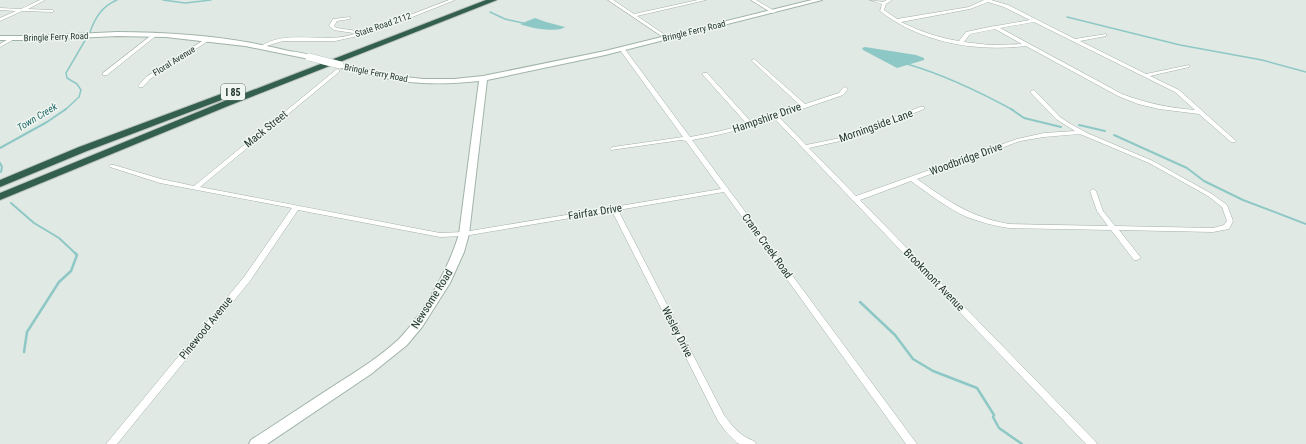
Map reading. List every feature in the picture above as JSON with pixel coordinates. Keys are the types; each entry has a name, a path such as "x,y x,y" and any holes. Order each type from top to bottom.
{"highway":[{"name":"I 85","path":"0,184 83,149 474,0"},
{"name":"I 85","path":"0,197 225,104 493,0"}],"street":[{"path":"0,20 43,0"},
{"name":"State Road 2112","path":"263,46 273,41 285,39 334,39 357,35 453,0"},
{"path":"610,0 666,38"},
{"path":"633,16 704,0"},
{"path":"753,0 774,12"},
{"name":"Bringle Ferry Road","path":"0,38 117,34 209,39 263,46 309,57 338,68 396,78 423,81 454,81 483,78 564,62 774,12 818,0"},
{"path":"872,0 884,3 890,0"},
{"path":"896,21 970,8 987,0 1006,6 1177,91 1233,142"},
{"path":"884,3 882,10 896,21 918,32 986,47 1008,48 1026,45"},
{"path":"0,9 51,12"},
{"path":"348,18 335,20 331,26 336,29 355,32 357,35"},
{"path":"961,42 968,33 1035,20"},
{"path":"994,27 1120,95 1141,104 1170,110 1200,112"},
{"path":"105,74 155,35"},
{"path":"1076,40 1104,35"},
{"path":"0,46 14,38"},
{"name":"Floral Avenue","path":"141,86 148,78 209,39"},
{"name":"Crane Creek Road","path":"622,49 686,139 726,190 912,444"},
{"path":"754,60 804,106"},
{"path":"1147,75 1187,66"},
{"name":"Mack Street","path":"196,187 338,68"},
{"path":"705,74 751,125"},
{"name":"Newsome Road","path":"256,444 367,371 403,342 418,324 444,283 459,252 464,234 483,78"},
{"name":"Hampshire Drive","path":"613,149 681,138 686,139 721,134 840,94 845,89"},
{"path":"912,179 956,210 989,223 1009,226 1213,230 1227,227 1230,221 1225,206 1210,195 1150,162 1080,132 1058,118 1033,92"},
{"name":"Morningside Lane","path":"805,148 847,138 922,108"},
{"name":"Brookmont Avenue","path":"775,116 1092,444"},
{"name":"Woodbridge Drive","path":"855,199 1019,140 1044,135 1080,132"},
{"path":"112,166 160,181 427,233 440,235 464,234"},
{"name":"Fairfax Drive","path":"464,234 726,190"},
{"path":"1093,191 1100,211 1137,258"},
{"name":"Pinewood Avenue","path":"111,444 247,279 296,207"},
{"name":"Wesley Drive","path":"614,209 721,418 732,434 742,441 751,444"}],"water":[{"path":"535,18 565,27 550,30 520,24"},
{"path":"865,47 916,55 924,58 924,60 897,68 863,50 862,48"}],"waterway":[{"name":"Town Creek","path":"90,32 94,22 103,9 117,0"},
{"name":"Town Creek","path":"163,0 185,3 211,0"},
{"path":"490,12 505,19 523,23"},
{"path":"1067,17 1180,45 1262,60 1306,72"},
{"name":"Town Creek","path":"65,110 79,97 81,90 77,84 67,78 66,73 87,37"},
{"path":"907,64 935,73 961,84 1013,110"},
{"name":"Town Creek","path":"0,148 47,122 66,109"},
{"path":"1011,109 1024,118 1061,127"},
{"path":"1079,125 1105,131"},
{"path":"1114,135 1187,168 1204,181 1243,200 1306,224"},
{"path":"0,163 2,167 1,172"},
{"path":"11,203 34,223 59,238 76,254"},
{"path":"24,352 27,332 59,282 71,271 77,255 76,254"},
{"path":"860,302 895,335 913,359 933,371 977,388 994,415 993,417 999,428 1022,444"}]}
